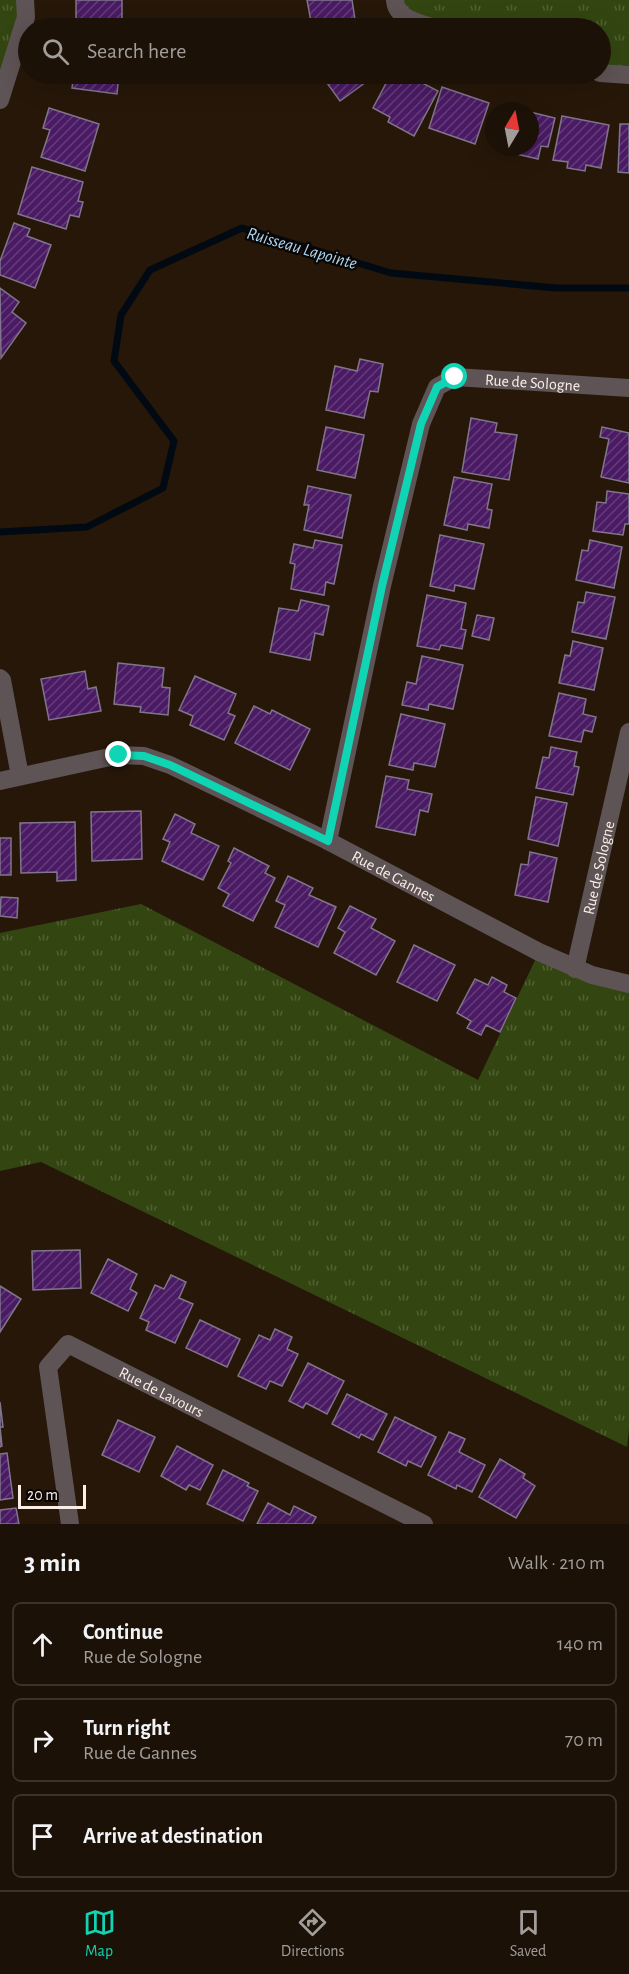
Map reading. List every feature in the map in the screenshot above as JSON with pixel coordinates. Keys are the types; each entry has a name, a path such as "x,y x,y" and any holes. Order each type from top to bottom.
{"street":[{"path":"25,0 26,18"},
{"path":"395,0 402,15 410,18"},
{"path":"0,100 18,43"},
{"path":"611,74 629,75"},
{"name":"Rue de Sologne","path":"328,841 382,586 418,435 437,387 455,377 629,388"},
{"path":"0,678 20,776"},
{"name":"Rue de Sologne","path":"575,969 629,732"},
{"name":"Rue de Gannes","path":"0,781 119,755 144,756 170,765 328,841 575,969 629,984"},
{"name":"Rue de Lavours","path":"70,1524 48,1367 68,1344 424,1524"}],"green space":[{"path":"0,0 25,0 20,18 18,18 18,28 0,100"},
{"path":"395,0 629,0 629,75 611,74 611,18 421,18"},
{"path":"141,904 478,1080 539,952 629,984 629,1429 627,1447 41,1162 0,1171 0,933"}],"building":[{"path":"76,0 122,0 122,18 76,18"},
{"path":"307,0 352,0 355,18 310,18"},
{"path":"73,84 118,84 117,94 72,88"},
{"path":"328,84 363,84 340,101"},
{"path":"386,84 424,84 438,91 414,136 388,122 390,117 373,108"},
{"path":"442,87 486,102 485,115 475,144 429,128"},
{"path":"49,108 99,124 85,171 41,157 50,130 43,128"},
{"path":"539,114 555,118 548,147 541,146 539,155"},
{"path":"562,116 609,125 601,168 586,165 585,171 567,168 568,162 553,160"},
{"path":"620,124 629,124 629,173 618,172"},
{"path":"32,167 83,182 78,201 83,202 79,217 70,215 66,229 18,214"},
{"path":"14,223 30,229 27,236 51,245 35,288 0,275 0,261"},
{"path":"0,288 19,302 12,312 26,323 1,358"},
{"path":"360,359 383,364 378,392 370,391 364,418 326,410 335,366 357,371"},
{"path":"471,418 497,423 495,432 517,435 509,480 462,472"},
{"path":"326,427 364,435 355,478 317,470"},
{"path":"602,427 629,433 629,483 601,477 609,439 600,437"},
{"path":"454,477 492,484 487,509 492,510 489,528 468,524 467,530 444,525"},
{"path":"308,486 351,495 342,538 304,530 309,505 304,505"},
{"path":"607,491 629,494 629,524 625,524 623,535 593,531 597,502 606,503"},
{"path":"440,535 484,544 474,589 455,585 454,591 430,586"},
{"path":"315,540 342,545 334,584 326,582 324,595 291,589 295,564 290,563 294,544 313,548"},
{"path":"590,540 622,547 614,588 576,580 582,550 588,551"},
{"path":"586,592 615,597 606,639 572,632 578,602 584,603"},
{"path":"427,595 466,603 461,629 466,630 462,649 441,645 439,650 417,646"},
{"path":"301,600 329,606 323,635 315,633 310,660 270,652 279,608 298,611"},
{"path":"477,615 494,618 489,640 472,636"},
{"path":"573,641 603,648 594,690 559,683 565,655 570,656"},
{"path":"422,656 463,665 453,709 429,704 428,710 402,705 407,682 416,684"},
{"path":"118,663 164,668 162,687 170,688 168,715 140,712 141,707 114,704"},
{"path":"85,671 88,689 96,687 101,711 49,720 41,679"},
{"path":"195,676 236,694 228,713 235,716 224,740 190,725 193,716 179,710"},
{"path":"559,693 586,699 583,714 596,717 592,732 584,730 581,742 549,736"},
{"path":"254,706 270,714 272,710 310,729 290,770 235,743"},
{"path":"401,714 445,724 435,767 414,763 413,770 389,765"},
{"path":"551,747 577,752 574,766 579,767 573,795 536,788 543,757 549,758"},
{"path":"386,776 409,780 407,789 432,794 428,812 420,810 415,835 376,827"},
{"path":"536,797 567,803 558,846 528,839"},
{"path":"141,811 142,859 92,861 91,812"},
{"path":"175,814 195,824 191,833 219,846 203,880 162,861 170,842 163,839"},
{"path":"75,822 76,880 57,881 57,872 21,873 20,823"},
{"path":"0,838 11,838 11,875 0,875"},
{"path":"234,848 269,866 265,873 275,878 253,921 223,906 229,894 218,888 231,863 228,861"},
{"path":"530,852 557,858 548,902 515,895 521,864 528,865"},
{"path":"288,876 313,888 309,895 336,907 318,947 275,927 285,905 276,901"},
{"path":"1,897 18,898 17,918 0,916"},
{"path":"350,906 376,919 371,928 395,941 376,975 334,953 345,932 338,928"},
{"path":"414,945 455,965 437,1001 397,982"},
{"path":"492,977 507,985 504,992 516,998 500,1032 486,1025 481,1035 467,1028 471,1021 457,1013 475,979 488,985"},
{"path":"80,1250 81,1288 33,1290 32,1251"},
{"path":"108,1259 137,1274 130,1289 137,1293 128,1311 91,1293"},
{"path":"171,1275 186,1282 179,1298 193,1304 175,1343 146,1330 149,1322 140,1318 155,1285 164,1289"},
{"path":"0,1286 21,1299 0,1332"},
{"path":"200,1320 240,1339 227,1367 186,1348"},
{"path":"275,1329 292,1337 287,1349 298,1354 282,1386 270,1381 266,1389 238,1376 259,1335 270,1340"},
{"path":"308,1363 344,1381 327,1414 306,1403 303,1408 289,1401"},
{"path":"347,1394 387,1414 373,1440 361,1434 359,1438 332,1424"},
{"path":"0,1402 3,1427 0,1427"},
{"path":"395,1417 436,1437 421,1467 408,1461 406,1466 378,1452"},
{"path":"118,1420 155,1437 139,1472 102,1455"},
{"path":"449,1432 465,1439 459,1452 485,1465 472,1492 457,1485 456,1489 428,1475"},
{"path":"177,1446 213,1465 200,1490 189,1485 186,1490 161,1476"},
{"path":"7,1453 13,1498 0,1500 0,1454"},
{"path":"500,1459 525,1474 523,1478 535,1486 516,1518 479,1497"},
{"path":"223,1470 249,1483 247,1486 258,1491 243,1521 207,1504"},
{"path":"268,1503 290,1515 294,1506 316,1517 312,1524 257,1524"},
{"path":"16,1508 19,1524 0,1524 0,1510"}],"waterway":[{"name":"Ruisseau Lapointe","path":"0,532 87,527 163,488 174,441 114,361 121,315 150,270 242,228 391,273 556,288 629,288"}],"route":[{"path":"119,755 144,756 170,765 328,841 382,586 421,424 437,387 455,377"}]}
